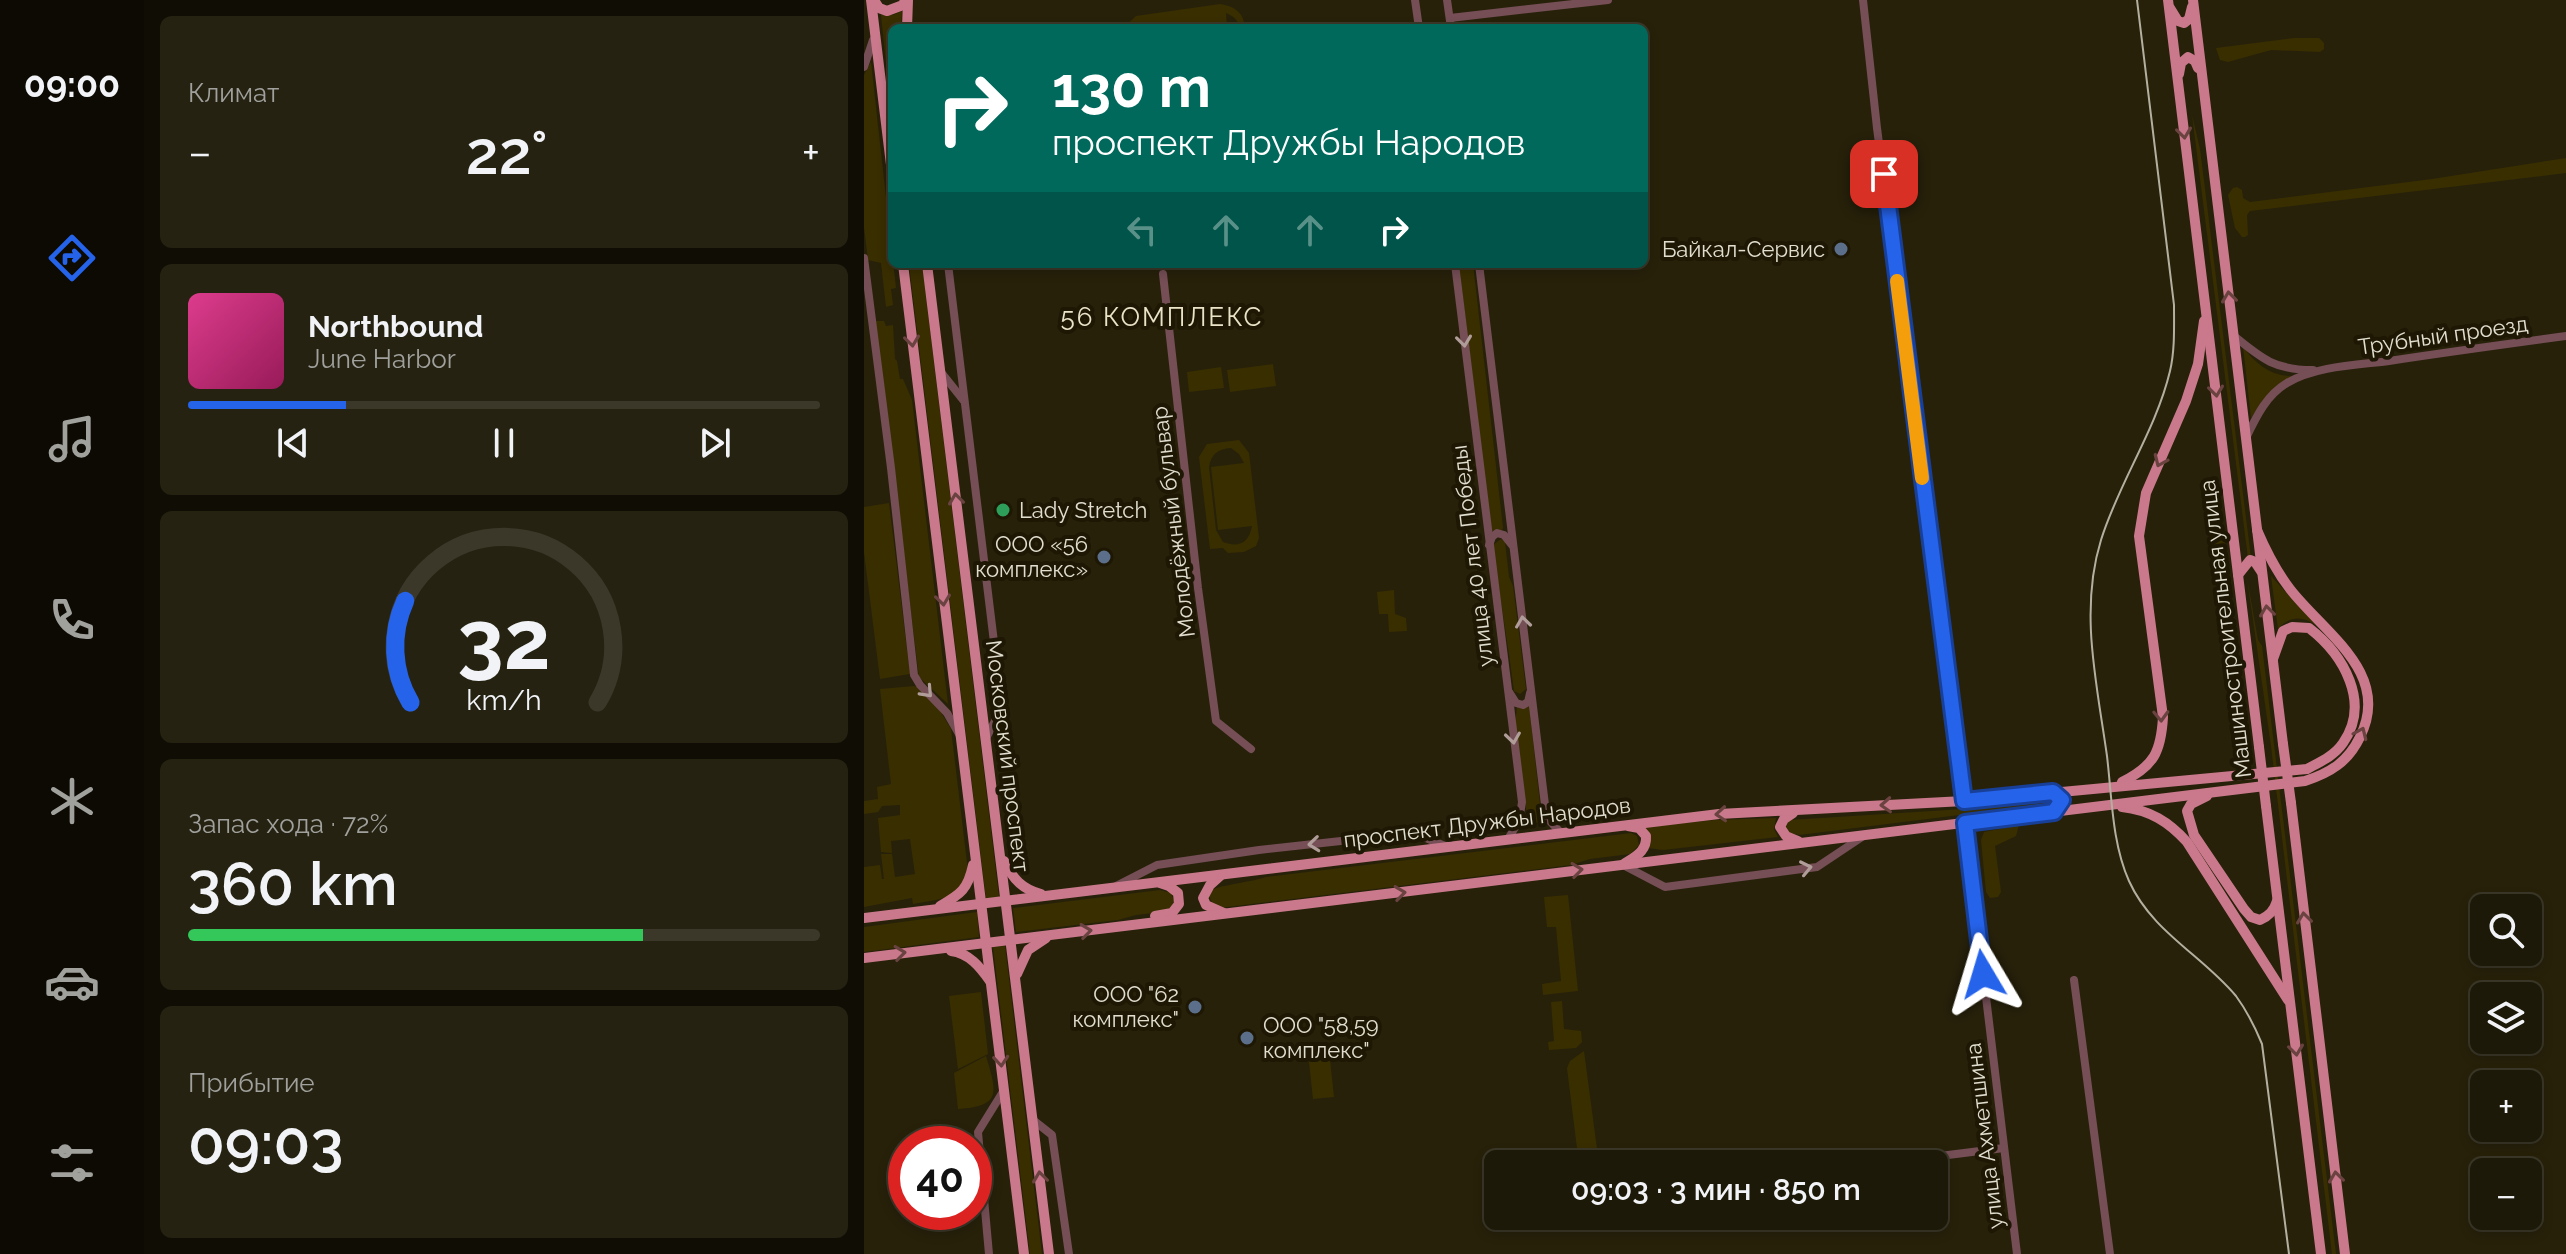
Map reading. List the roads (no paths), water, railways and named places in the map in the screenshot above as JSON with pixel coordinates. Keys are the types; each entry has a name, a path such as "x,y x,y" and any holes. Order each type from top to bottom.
{"main road":[{"path":"872,0 887,11 903,5 906,0"},
{"path":"872,0 888,140"},
{"path":"906,0 907,24"},
{"path":"2168,3 2178,21 2184,23 2189,19 2193,1"},
{"name":"Машиностроительная улица","path":"2193,1 2345,1254"},
{"name":"Машиностроительная улица","path":"2168,3 2321,1254"},
{"path":"2178,80 2181,63 2188,57 2195,61 2202,78"},
{"name":"Московский проспект","path":"903,268 1024,1254"},
{"name":"Московский проспект","path":"927,268 1049,1254"},
{"path":"2117,785 2151,763 2161,742 2163,717 2139,536 2146,493 2186,401 2198,364 2205,307"},
{"path":"864,958 2305,781 2338,767 2354,748 2366,723 2369,709 2367,691 2350,655 2292,591 2257,530"},
{"path":"2238,575 2250,560 2262,573"},
{"name":"проспект Дружбы Народов","path":"864,916 1719,814 1964,801 2307,769 2326,759 2342,745 2356,708 2353,688 2339,660 2309,628 2292,627 2283,631 2273,659"},
{"path":"2053,792 2062,800 2054,812"},
{"path":"2216,792 2191,804 2187,811 2194,835 2251,917 2260,920 2267,917 2278,899"},
{"path":"2100,805 2128,807 2156,815 2172,825 2187,842 2291,1005"},
{"path":"1799,811 1784,819 1780,827 1786,836 1802,843"},
{"path":"1623,825 1639,828 1646,836 1647,844 1642,852 1623,865"},
{"path":"1000,855 1014,880 1031,891 1047,896"},
{"path":"933,910 960,895 968,884 975,859"},
{"path":"1222,874 1210,885 1203,898 1206,905 1226,914"},
{"path":"1122,926 1139,919 1172,913 1179,904 1178,893 1157,882"},
{"path":"1016,976 1028,950 1051,935"},
{"path":"937,949 963,953 981,968 992,984"}],"street":[{"path":"1415,0 1418,24"},
{"path":"1447,0 1451,24"},
{"path":"1450,18 1608,0"},
{"path":"1863,0 1964,801"},
{"path":"864,67 875,31"},
{"path":"864,258 914,675 947,713 960,737"},
{"path":"948,268 1002,708 986,739"},
{"name":"улица 40 лет Победы","path":"1455,268 1522,806 1517,828 1508,839"},
{"name":"улица 40 лет Победы","path":"1479,268 1546,813 1561,833"},
{"name":"Молодёжный бульвар","path":"1163,274 1196,573 1216,721 1251,749"},
{"path":"2234,336 2272,364 2297,370 2325,370"},
{"name":"Трубный проезд","path":"2325,370 2566,336"},
{"path":"940,370 965,401"},
{"path":"2246,437 2272,394 2296,379 2325,370"},
{"path":"1489,545 1497,533 1504,535 1512,546"},
{"path":"1506,688 1516,703 1523,705 1528,702 1531,687"},
{"name":"улица Ахметшина","path":"1965,823 2017,1254"},
{"path":"1114,887 1157,865 1259,850 1414,833 1445,846"},
{"path":"1623,865 1665,887 1817,867 1865,835"},
{"path":"2074,980 2110,1254"},
{"path":"989,1254 978,1132 1004,1089"},
{"path":"1033,1120 1052,1135 1069,1254"},
{"path":"1948,1155 2004,1148"}],"tram line":[{"path":"2137,0 2174,305 2173,347 2164,393 2101,540 2091,594 2095,675 2116,836 2129,881 2139,899 2164,929 2236,996 2262,1044 2289,1254"}],"place":[{"name":"Байкал-Сервис","path":"1841,249"},
{"name":"Lady Stretch","path":"1003,510"},
{"name":"ООО «56 комплекс»","path":"1104,557"},
{"name":"ООО \"62 комплекс\"","path":"1195,1007"},
{"name":"ООО \"58,59 комплекс\"","path":"1247,1038"}],"district":[{"name":"56 КОМПЛЕКС","path":"1162,317"}]}
